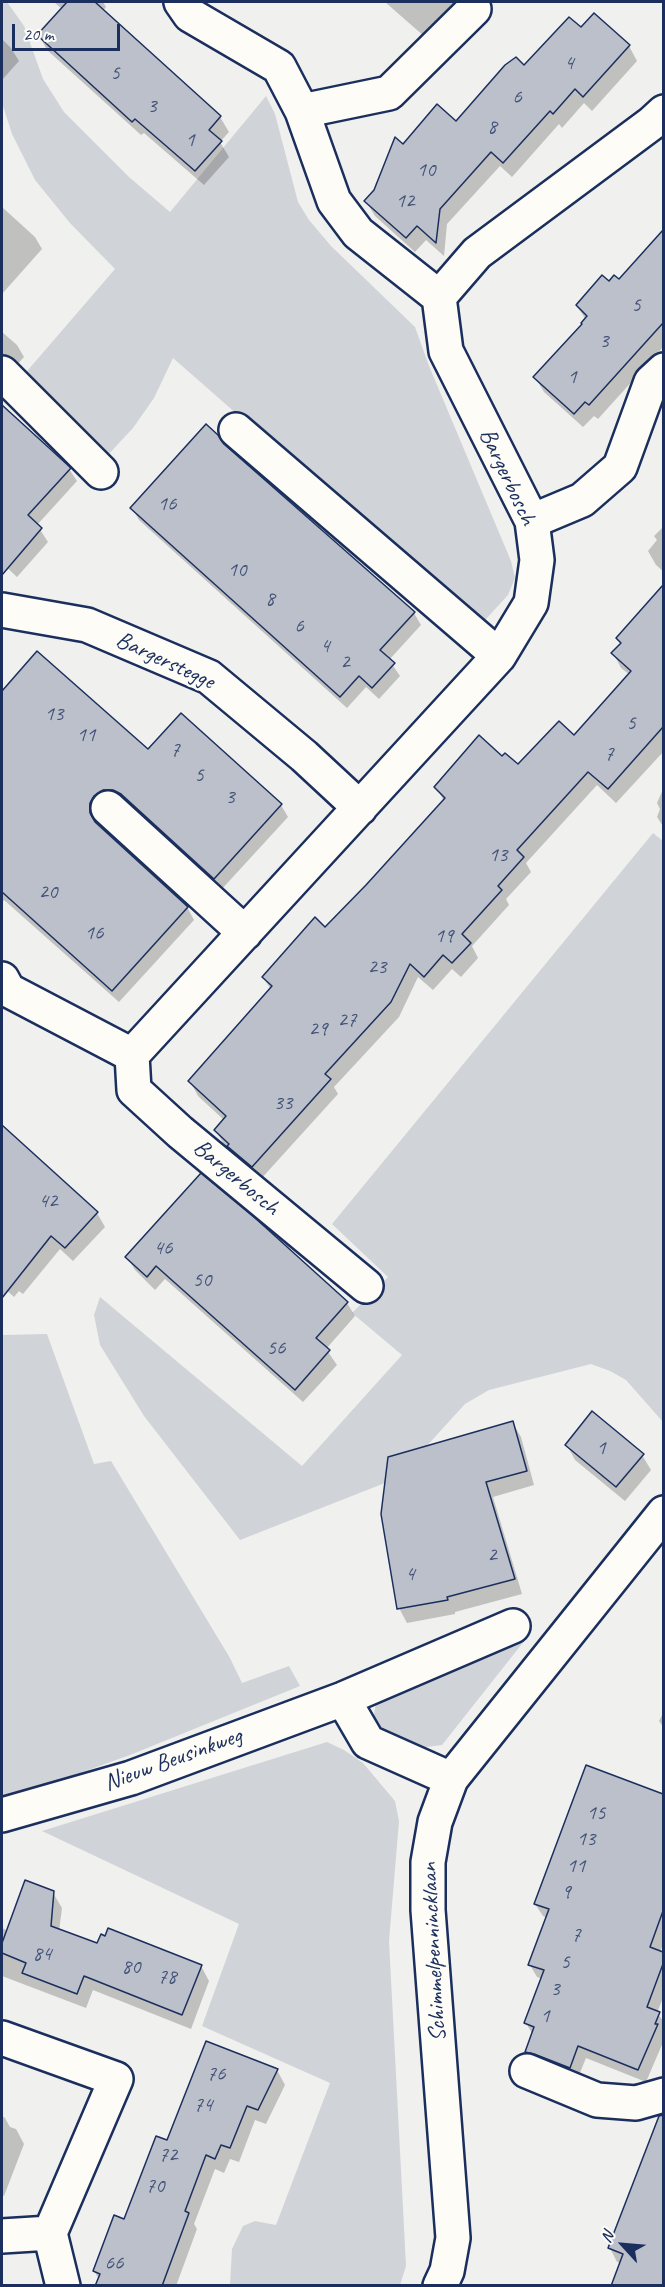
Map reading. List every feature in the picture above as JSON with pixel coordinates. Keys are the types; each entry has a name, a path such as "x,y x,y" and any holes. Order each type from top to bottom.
{"street":[{"path":"182,2 190,15 279,67 302,111 334,201 358,233 440,297 477,253 652,123 663,112"},
{"path":"302,111 389,93 474,9"},
{"name":"Bargerbosch","path":"366,1286 180,1132 134,1090 132,1055 499,656 531,603 537,560 532,521 446,351 440,297"},
{"path":"532,521 582,500 620,467 651,382 663,370"},
{"path":"2,373 101,471"},
{"path":"236,430 499,656"},
{"name":"Bargerstegge","path":"2,610 87,625 209,676 304,756 360,808"},
{"path":"108,808 245,933"},
{"path":"2,979 8,990 132,1055"},
{"name":"Schimmelpennincklaan","path":"440,2286 447,2271 453,2238 428,1910 428,1862 435,1822 451,1779 663,1513"},
{"name":"Nieuw Beusinkweg","path":"2,1815 131,1778 343,1699 513,1626"},
{"path":"343,1699 368,1742 451,1779"},
{"path":"2,2038 116,2079 50,2233 63,2286"},
{"path":"527,2070 597,2100 636,2103 663,2094"},
{"path":"2,2236 50,2233"}],"shaded area":[{"path":"2,2 7,2 24,26 43,79 64,112 129,177 170,212 266,96 275,114 298,202 309,220 331,246 415,327 429,366 511,561 515,578 508,595 476,630 303,472 173,358 154,398 133,428 106,457 22,377 115,269 70,223 35,180 12,134 2,103"},
{"path":"653,833 663,841 663,1422 626,1380 591,1364 489,1390 465,1404 424,1449 390,1481 240,1540 144,1416 100,1345 94,1315 100,1297 302,1466 402,1355 352,1313 388,1277 332,1224"},
{"path":"47,1334 94,1464 111,1461 230,1658 242,1683 289,1666 300,1686 130,1755 38,1788 2,1796 2,1335"},
{"path":"529,1635 442,1745 419,1748 380,1734 374,1715 376,1702 394,1683"},
{"path":"327,1742 363,1763 395,1801 399,1821 389,1941 406,2266 400,2285 230,2285 232,2249 243,2226 255,2221 276,2225 330,2083 202,2026 239,1924 42,1831"}],"building":[{"path":"67,2 95,2 221,116 209,130 222,141 195,171 135,119 132,122 37,35"},
{"path":"594,13 630,45 583,97 575,89 553,114 550,111 503,163 491,152 440,209 436,243 417,226 406,238 364,201 374,190 395,137 403,144 437,104 456,121 505,65 516,57 524,65 569,17 581,27"},
{"path":"663,230 663,323 589,405 585,402 574,414 533,377 582,324 587,316 576,305 602,275 609,281 614,275 619,279"},
{"path":"2,405 71,468 28,515 42,528 2,575"},
{"path":"206,424 224,444 415,612 380,650 395,663 372,688 359,676 340,697 130,508"},
{"path":"663,585 663,727 608,789 588,772 517,850 524,857 498,886 502,890 462,934 471,943 452,963 443,955 424,977 410,964 391,1002 325,1074 331,1079 252,1167 227,1146 229,1144 214,1130 226,1116 188,1081 272,986 262,977 315,917 325,927 445,798 434,787 479,735 502,756 505,753 518,764 559,721 574,735 631,671 611,653 621,643 616,638"},
{"path":"37,651 148,749 181,713 282,804 214,879 121,794 113,790 103,790 94,796 90,803 90,813 95,822 188,907 112,991 2,892 2,691"},
{"path":"2,1125 98,1212 65,1248 51,1236 2,1298"},
{"path":"201,1173 254,1217 348,1302 316,1338 330,1350 295,1390 156,1266 147,1277 125,1257"},
{"path":"592,1411 644,1454 616,1487 565,1445"},
{"path":"513,1421 527,1471 486,1482 515,1579 447,1597 448,1600 397,1609 381,1514 388,1457"},
{"path":"586,1765 663,1794 663,1911 650,1947 663,1952 663,1964 647,2007 660,2012 655,2024 658,2024 638,2070 578,2046 570,2068 525,2052 534,2027 524,2023 544,1970 528,1965 549,1909 534,1904"},
{"path":"25,1880 54,1891 51,1926 97,1943 101,1934 105,1936 108,1928 202,1965 182,2015 84,1976 77,1994 22,1973 26,1963 2,1953 2,1943"},
{"path":"206,2041 278,2069 258,2110 247,2106 230,2148 221,2145 215,2159 206,2155 185,2211 189,2213 162,2286 95,2286 100,2274 93,2271 114,2215 124,2219 156,2136 167,2140"},
{"path":"663,2115 663,2286 611,2286 623,2254 608,2248 659,2116"}]}
